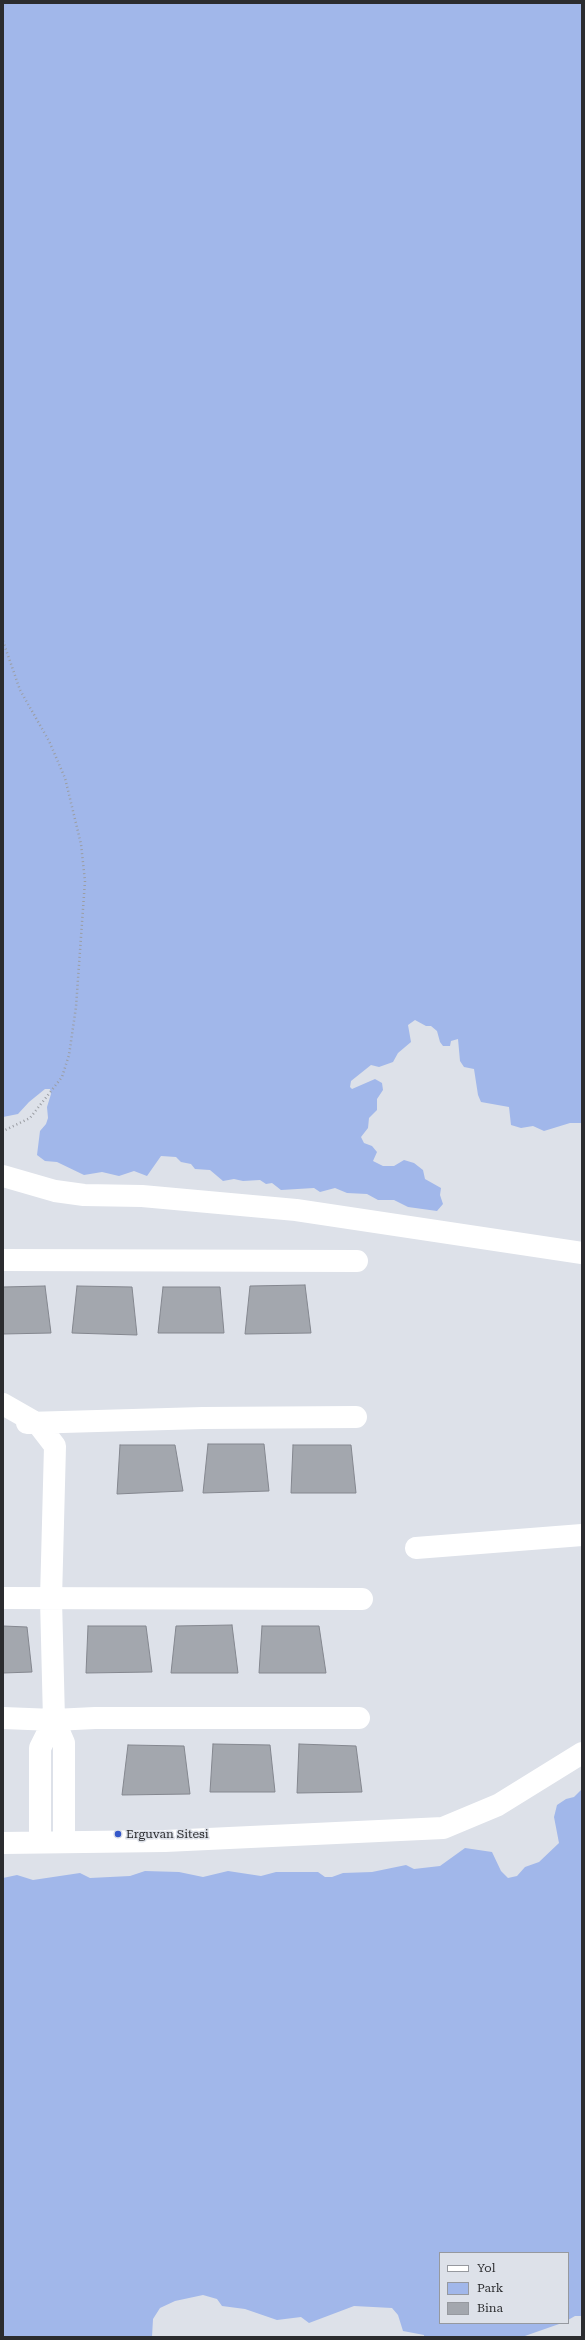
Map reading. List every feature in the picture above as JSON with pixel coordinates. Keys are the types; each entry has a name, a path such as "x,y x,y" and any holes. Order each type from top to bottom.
{"street":[{"path":"3,1176 55,1191 84,1195 142,1196 296,1210 582,1253"},
{"path":"3,1260 357,1261"},
{"path":"3,1404 38,1424 55,1446 51,1599 54,1720 64,1744 64,1842"},
{"path":"3,1420 38,1424 203,1418 356,1417"},
{"path":"416,1548 582,1534"},
{"path":"3,1598 362,1599"},
{"path":"3,1718 54,1720 95,1718 359,1718"},
{"path":"40,1842 40,1748 54,1720"},
{"path":"3,1843 165,1841 443,1828 498,1805 582,1753"}],"path":[{"path":"3,641 20,690 49,741 65,778 81,844 85,881 76,1007 69,1055 62,1077 30,1118 3,1131"}],"green space":[{"path":"3,3 582,3 582,1123 570,1123 544,1131 533,1126 521,1128 511,1125 509,1107 481,1102 478,1095 474,1069 464,1067 460,1061 458,1039 451,1041 450,1046 443,1046 440,1042 437,1031 431,1026 426,1026 415,1020 408,1025 411,1042 398,1053 393,1062 379,1067 371,1065 351,1081 350,1087 352,1089 375,1079 382,1083 383,1090 377,1099 377,1110 369,1118 368,1128 361,1137 364,1143 372,1146 377,1152 373,1161 383,1166 394,1166 404,1160 414,1163 423,1170 425,1179 441,1188 440,1195 443,1204 437,1211 408,1207 394,1200 378,1200 367,1194 347,1193 335,1188 320,1192 314,1188 281,1190 272,1183 266,1184 260,1180 243,1181 234,1179 223,1181 210,1170 195,1169 191,1164 181,1162 176,1157 161,1156 147,1176 134,1171 119,1176 102,1172 84,1175 57,1162 45,1161 37,1155 40,1131 46,1124 48,1118 47,1107 51,1094 50,1089 45,1089 29,1102 18,1114 3,1117"},
{"path":"582,1789 582,2316 575,2316 569,2319 569,2252 439,2252 439,2324 559,2324 522,2337 424,2337 424,2335 403,2331 398,2315 392,2308 354,2306 309,2323 301,2317 277,2320 245,2309 222,2306 217,2299 203,2295 175,2301 160,2308 153,2319 152,2337 3,2337 3,1878 17,1875 33,1880 80,1873 90,1878 130,1876 145,1871 179,1872 203,1877 228,1871 261,1876 276,1872 318,1872 325,1877 332,1877 343,1873 372,1872 406,1865 414,1869 440,1866 465,1848 492,1852 501,1871 508,1878 517,1876 525,1867 539,1862 559,1843 554,1817 557,1805 566,1799 574,1797"}],"building":[{"path":"305,1285 311,1333 245,1334 250,1286"},
{"path":"45,1286 51,1333 3,1334 3,1287"},
{"path":"77,1286 132,1287 137,1335 72,1333"},
{"path":"163,1287 220,1287 224,1333 158,1333"},
{"path":"208,1444 264,1444 269,1491 203,1493"},
{"path":"120,1445 175,1445 183,1491 117,1494"},
{"path":"293,1445 351,1445 356,1493 291,1493"},
{"path":"232,1625 238,1673 171,1673 176,1626"},
{"path":"3,1626 27,1627 32,1672 3,1673"},
{"path":"88,1626 146,1626 152,1672 86,1673"},
{"path":"262,1626 319,1626 326,1673 259,1673"},
{"path":"213,1744 270,1745 275,1792 210,1792"},
{"path":"299,1744 356,1746 362,1792 297,1793"},
{"path":"128,1745 184,1746 190,1794 122,1795"}],"place":[{"name":"Erguvan Sitesi","path":"118,1834"}]}
